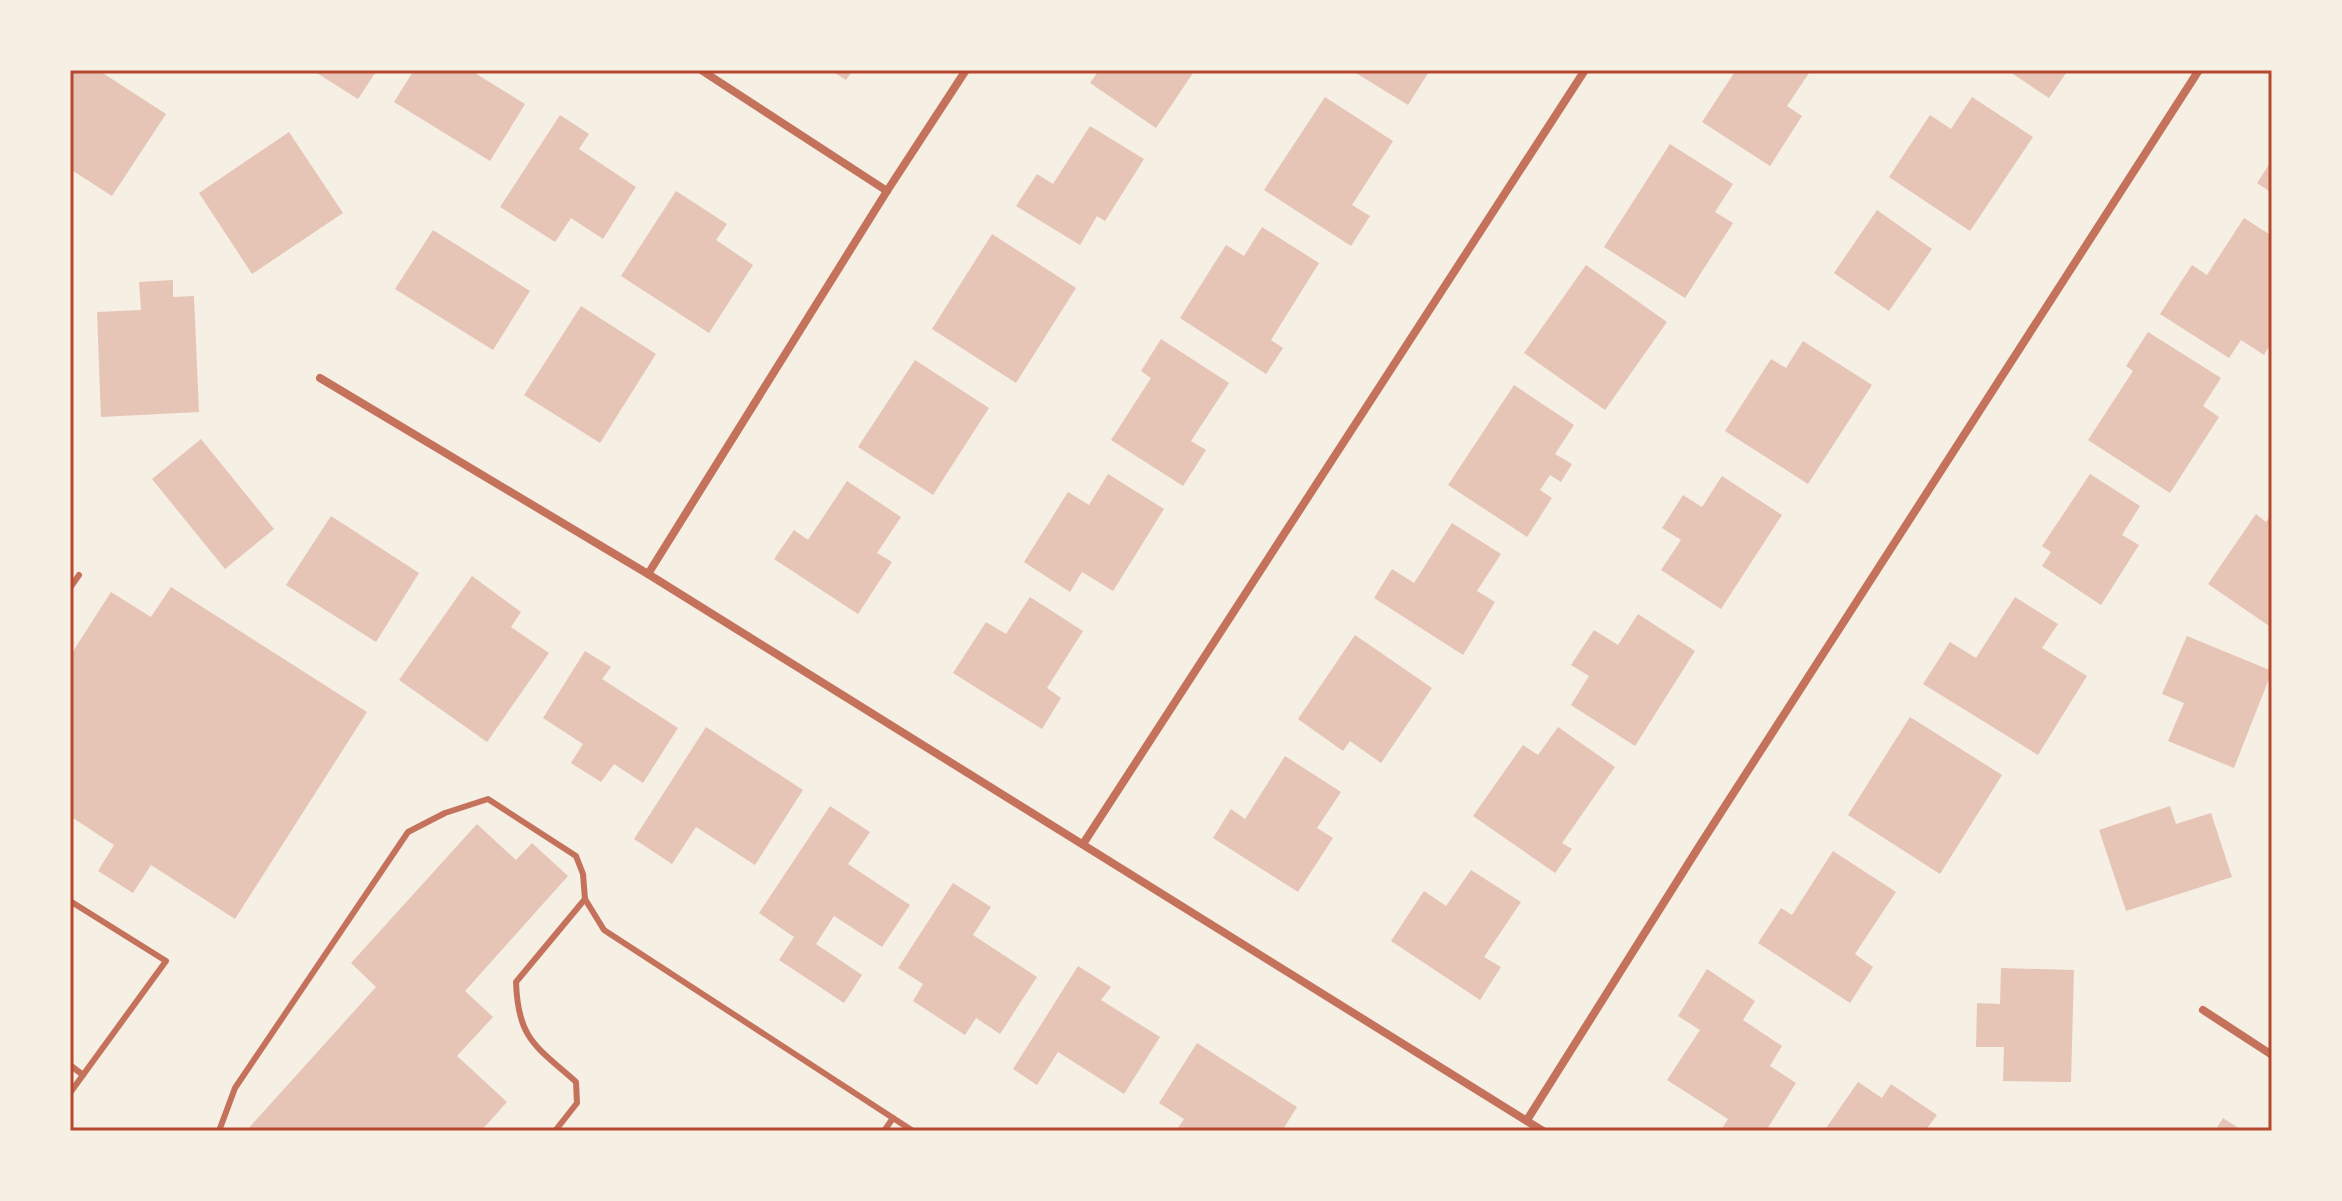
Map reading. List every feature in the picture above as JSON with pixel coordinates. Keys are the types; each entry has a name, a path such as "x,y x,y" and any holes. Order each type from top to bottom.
{"street":[{"path":"701,70 887,191"},
{"path":"648,574 966,70"},
{"path":"1083,844 1585,70"},
{"path":"1527,1120 2199,70"},
{"path":"320,378 648,574 1543,1131"},
{"path":"2203,1010 2272,1055"}],"lane":[{"path":"70,588 79,575"},
{"path":"219,1131 235,1088 408,832 445,813 488,799 576,856 583,874 585,899 604,930 913,1131"},
{"path":"555,1131 577,1103 576,1082 530,1041 517,1009 516,982 585,899"},
{"path":"70,901 166,961 70,1093"},
{"path":"70,1065 83,1075"},
{"path":"884,1131 893,1118"}],"building":[{"path":"70,70 98,70 166,114 112,196 70,169"},
{"path":"312,70 377,70 358,99"},
{"path":"414,70 470,70 525,104 490,161 394,102"},
{"path":"830,70 853,70 846,80"},
{"path":"1099,70 1195,70 1156,128 1090,83"},
{"path":"1351,70 1430,70 1408,105"},
{"path":"1736,70 1811,70 1787,106 1802,116 1770,166 1702,122"},
{"path":"2007,70 2068,70 2049,98"},
{"path":"1325,97 1393,141 1352,205 1370,216 1351,246 1264,190"},
{"path":"1972,97 2033,137 1970,231 1889,177 1930,115 1951,129"},
{"path":"560,115 589,134 579,149 636,187 603,239 571,218 555,242 500,207"},
{"path":"1090,126 1144,159 1105,221 1097,216 1080,245 1016,206 1037,174 1053,184"},
{"path":"289,132 343,213 252,274 199,193"},
{"path":"1670,144 1733,184 1715,212 1733,223 1685,298 1604,247"},
{"path":"2272,160 2272,193 2257,183"},
{"path":"676,191 727,224 716,240 753,265 709,333 621,276"},
{"path":"1877,210 1932,249 1889,311 1834,273"},
{"path":"2244,218 2272,236 2272,341 2264,355 2241,340 2229,358 2160,314 2192,265 2207,275"},
{"path":"1262,227 1319,263 1271,340 1283,348 1266,374 1180,318 1226,245 1244,256"},
{"path":"433,230 530,291 493,350 395,289"},
{"path":"992,234 1076,288 1016,383 932,329"},
{"path":"1586,265 1667,322 1605,410 1524,353"},
{"path":"173,280 173,297 194,296 199,412 101,417 97,312 141,310 139,282"},
{"path":"581,306 656,354 600,443 524,395"},
{"path":"2148,332 2221,378 2203,406 2219,417 2170,493 2088,440 2133,371 2126,366"},
{"path":"1161,339 1229,383 1191,441 1206,450 1183,486 1111,440 1151,378 1141,371"},
{"path":"1803,341 1872,385 1808,484 1725,431 1771,359 1786,368"},
{"path":"915,360 989,408 933,495 858,447"},
{"path":"1514,385 1574,425 1555,454 1572,464 1561,482 1550,475 1540,490 1552,498 1527,537 1448,485"},
{"path":"201,439 274,529 225,569 152,479"},
{"path":"1108,474 1164,509 1113,591 1082,572 1070,592 1024,562 1068,492 1089,505"},
{"path":"2090,474 2140,506 2122,535 2139,545 2101,605 2042,566 2051,552 2042,546"},
{"path":"1722,476 1782,515 1721,609 1661,570 1681,540 1662,528 1683,495 1702,507"},
{"path":"847,481 901,517 877,553 892,562 858,614 774,559 794,530 808,540"},
{"path":"2256,514 2266,522 2272,514 2272,628 2208,584"},
{"path":"331,516 419,573 376,642 286,585"},
{"path":"1452,523 1501,554 1477,591 1495,602 1463,655 1374,598 1392,569 1414,583"},
{"path":"472,576 521,612 511,627 549,653 487,742 399,680"},
{"path":"171,587 367,712 235,919 151,865 133,893 98,871 114,845 70,816 70,656 111,592 151,617"},
{"path":"1030,597 1083,631 1047,688 1061,698 1042,729 953,673 986,622 1006,634"},
{"path":"2015,597 2058,624 2042,648 2087,676 2038,755 1923,684 1950,642 1976,658"},
{"path":"1638,614 1695,651 1635,746 1571,705 1589,676 1571,665 1594,630 1618,645"},
{"path":"1355,635 1432,688 1381,763 1350,741 1343,751 1298,719"},
{"path":"2187,636 2272,671 2234,768 2168,741 2184,703 2162,694"},
{"path":"585,651 611,667 602,679 678,728 643,783 614,764 601,782 571,763 583,744 543,718"},
{"path":"1910,717 2002,775 1940,874 1848,815"},
{"path":"706,727 803,790 755,865 696,827 672,864 634,839"},
{"path":"1558,727 1615,767 1562,843 1572,849 1555,873 1473,816 1523,745 1538,755"},
{"path":"1285,756 1341,792 1317,828 1333,838 1298,892 1213,838 1231,809 1245,819"},
{"path":"830,806 870,832 848,864 910,905 882,947 834,916 816,944 862,975 844,1003 779,960 794,937 759,913"},
{"path":"2170,806 2176,824 2211,813 2232,877 2126,911 2099,830"},
{"path":"477,824 516,860 532,843 568,876 465,991 493,1017 457,1056 507,1102 481,1131 246,1131 376,987 351,963"},
{"path":"1833,851 1896,892 1855,954 1873,967 1850,1003 1758,943 1781,908 1792,915"},
{"path":"1471,870 1521,902 1484,957 1501,967 1480,1000 1391,941 1424,891 1446,906"},
{"path":"953,883 991,907 973,935 1037,977 1000,1034 976,1018 965,1035 913,1001 923,984 898,968"},
{"path":"1078,966 1111,987 1101,1000 1160,1037 1124,1094 1058,1052 1037,1085 1013,1069"},
{"path":"2001,968 2074,970 2071,1082 2003,1081 2004,1047 1976,1047 1977,1003 2000,1004"},
{"path":"1707,969 1755,1001 1743,1020 1782,1046 1770,1066 1796,1083 1766,1131 1721,1130 1728,1119 1667,1080 1700,1030 1678,1016"},
{"path":"1197,1043 1297,1107 1282,1131 1176,1131 1184,1119 1159,1103"},
{"path":"1858,1082 1882,1098 1891,1084 1937,1115 1925,1131 1824,1131"},
{"path":"2223,1118 2243,1131 2215,1131"}]}
